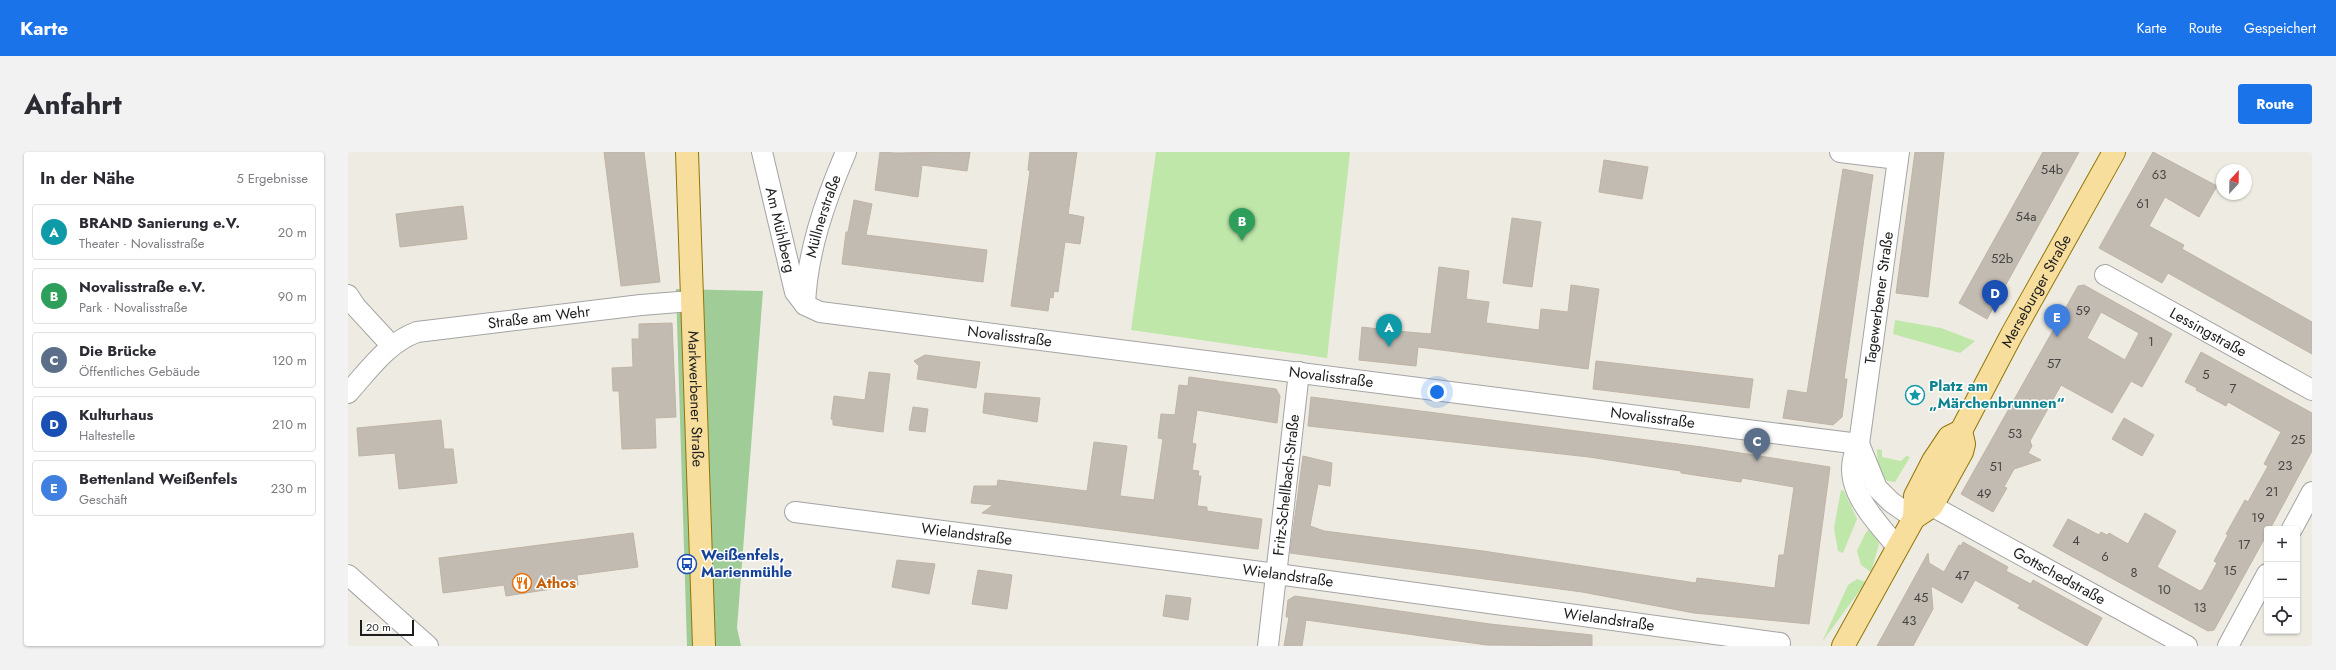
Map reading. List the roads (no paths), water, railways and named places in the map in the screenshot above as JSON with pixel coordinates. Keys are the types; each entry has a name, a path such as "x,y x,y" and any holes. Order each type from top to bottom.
{"main road":[{"name":"Markwerbener Straße","path":"687,152 704,646"},
{"name":"Merseburger Straße","path":"1843,646 1914,518 1915,496 1933,461 1949,438 1961,431 2009,340 2114,152"},
{"name":"Merseburger Straße","path":"1914,518 1932,506 1962,452 1964,444 1961,431"}],"street":[{"name":"Am Mühlberg","path":"762,152 795,292 805,305"},
{"name":"Müllnerstraße","path":"805,305 806,278 820,221 846,152"},
{"path":"1840,152 1898,156"},
{"name":"Tagewerbener Straße","path":"1898,156 1859,444 1852,463 1858,496 1898,548"},
{"name":"Lessingstraße","path":"2105,275 2312,390"},
{"path":"348,295 356,307 391,345"},
{"name":"Straße am Wehr","path":"348,393 391,345 402,337 417,332 648,304 692,302"},
{"name":"Novalisstraße","path":"805,305 820,312 1859,444"},
{"name":"Fritz-Schellbach-Straße","path":"1268,646 1299,372"},
{"path":"1859,444 1877,488 1890,502 1914,518"},
{"path":"2294,526 2312,492"},
{"name":"Gottschedstraße","path":"1932,506 2187,646"},
{"name":"Wielandstraße","path":"795,512 1277,574 1780,643"},
{"path":"348,575 428,646"},
{"path":"2228,646 2264,580"}],"place":[{"name":"Novalisstraße e.V.","path":"1242,241"},
{"name":"Kulturhaus","path":"1995,313"},
{"name":"Bettenland Weißenfels","path":"2057,337"},
{"name":"BRAND Sanierung e.V.","path":"1389,347"},
{"name":"Platz am „Märchenbrunnen“","path":"1915,395"},
{"name":"Die Brücke","path":"1757,461"},
{"name":"Weißenfels, Marienmühle","path":"687,564"},
{"name":"Athos","path":"522,583"}]}
